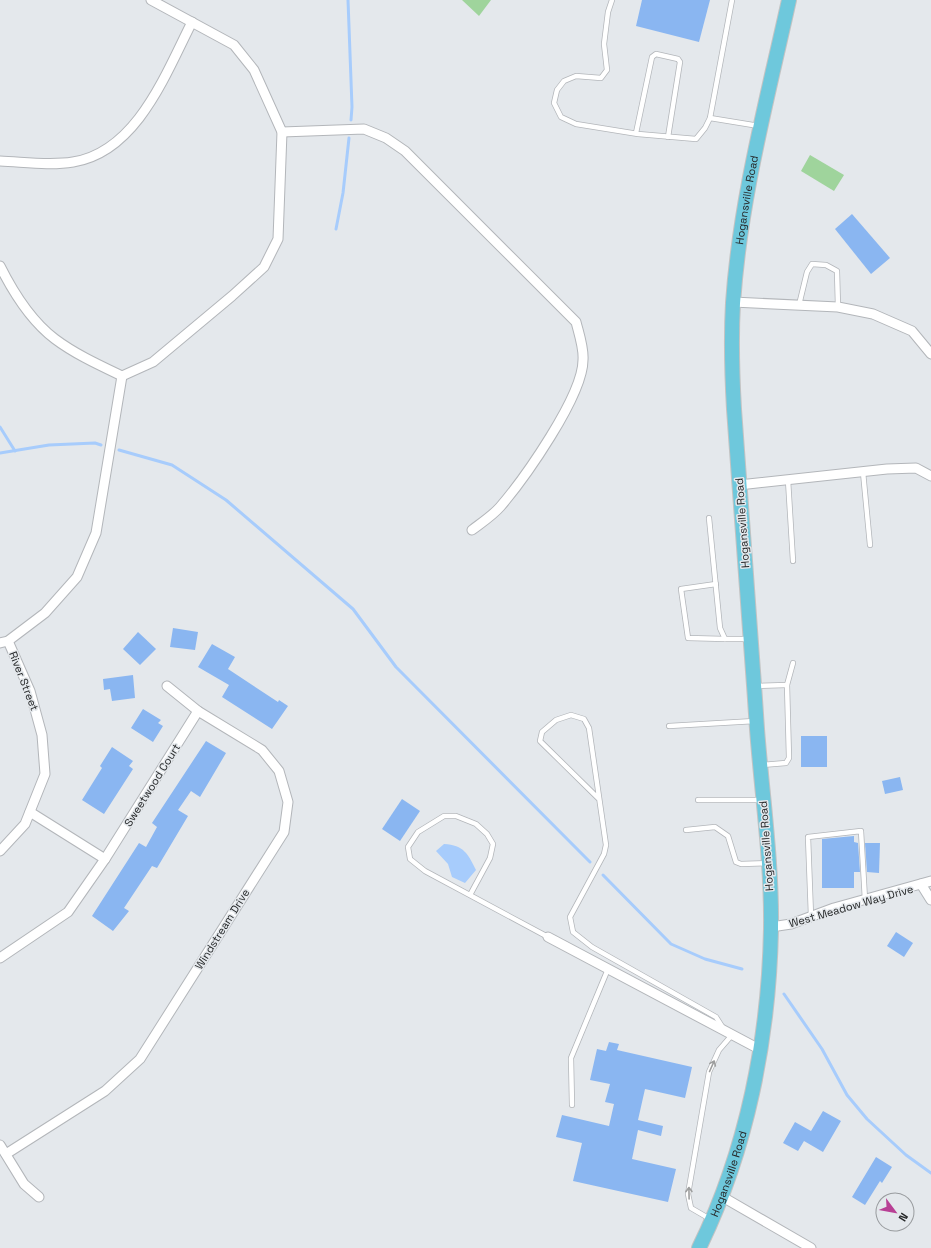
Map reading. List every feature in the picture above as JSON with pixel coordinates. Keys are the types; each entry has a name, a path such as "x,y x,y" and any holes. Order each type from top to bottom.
{"main road":[{"name":"Hogansville Road","path":"699,1248 721,1196 747,1113 761,1050 768,989 771,928 768,863 739,485 732,353 733,302 742,224 761,126 789,0"}],"street":[{"path":"0,266 25,308 54,339 92,362 122,376 153,362 264,267 278,239 282,132 254,70 234,46 151,0"},
{"path":"0,161 73,162 98,154 115,145 131,130 161,84 192,22"},
{"path":"282,132 364,129 386,138 415,160 576,322 583,360 580,379 570,403 528,471 499,508 472,530"},
{"path":"733,302 838,307 873,314 912,331 931,354"},
{"path":"4,642 45,613 77,577 96,533 122,376"},
{"path":"739,485 916,468 931,476"},
{"name":"River Street","path":"0,851 25,824 45,774 42,735 30,691 4,642"},
{"name":"Windstream Drive","path":"6,1154 105,1091 140,1059 284,832 288,802 279,771 262,750 198,711 167,686"},
{"name":"Sweetwood Court","path":"0,958 68,912 105,858 198,711"},
{"path":"30,812 105,858"},
{"name":"West Meadow Way Drive","path":"771,928 791,924 811,916 931,881"},
{"path":"921,884 931,900"},
{"path":"548,937 761,1050"},
{"path":"0,1145 24,1184 39,1198"},
{"path":"721,1196 811,1248"}],"lane":[{"path":"612,0 608,12 604,44 607,70 601,78 576,76 564,80 556,90 554,103 561,117 576,124 636,134 696,139 705,128 710,118 732,0"},
{"path":"636,134 652,57 656,54 678,59 680,62 668,137"},
{"path":"710,118 761,126"},
{"path":"799,305 807,272 812,264 826,265 837,271 838,307"},
{"path":"863,472 870,544"},
{"path":"788,480 793,561"},
{"path":"709,518 720,628 725,639"},
{"path":"716,584 681,589 688,638 751,639"},
{"path":"760,765 786,763 788,761 787,685 793,663"},
{"path":"754,686 787,685"},
{"path":"599,798 540,741 542,732 556,720 571,715 584,719 589,728 606,845 604,854 570,917 573,932 598,951 716,1017 728,1033 709,1072 688,1194 691,1208 712,1220"},
{"path":"669,726 757,721"},
{"path":"698,800 763,800"},
{"path":"470,895 490,858 493,844 487,834 476,824 456,816 444,816 418,832 408,847 410,859 425,871 548,937"},
{"path":"686,830 715,827 728,836 736,862 741,864 768,863"},
{"path":"811,916 808,837 861,831 865,900"},
{"path":"572,1105 571,1058 608,969"}],"green space":[{"path":"462,0 491,0 479,16"},
{"path":"810,155 844,175 834,191 801,171"}],"water":[{"path":"444,844 461,848 468,855 473,864 476,870 465,883 452,877 448,864 436,851"}],"building":[{"path":"642,0 710,0 699,42 636,26"},
{"path":"852,214 890,258 871,274 835,229"},
{"path":"173,628 198,632 195,650 170,647"},
{"path":"138,632 156,649 140,665 123,649"},
{"path":"212,644 235,657 228,669 278,702 279,700 288,706 272,729 222,697 229,685 198,667"},
{"path":"133,675 135,698 112,701 110,689 104,690 103,679"},
{"path":"143,709 161,720 158,723 163,726 153,742 131,728"},
{"path":"801,736 827,736 827,767 801,767"},
{"path":"206,741 226,753 200,797 191,791 178,810 188,816 157,868 152,866 124,908 129,911 113,931 92,916 139,843 146,847 157,827 152,823"},
{"path":"112,747 133,761 129,766 133,769 104,814 82,800 102,768 100,766"},
{"path":"900,777 903,790 885,794 882,781"},
{"path":"402,799 420,811 400,841 382,829"},
{"path":"854,836 854,842 858,843 860,872 854,872 854,888 822,888 822,839"},
{"path":"865,843 880,843 879,873 867,872"},
{"path":"896,932 913,943 904,957 887,946"},
{"path":"609,1042 619,1044 617,1050 692,1067 685,1098 645,1089 638,1120 663,1126 661,1136 638,1130 632,1159 676,1169 668,1202 573,1181 582,1143 556,1137 562,1115 609,1126 614,1104 605,1102 610,1084 590,1080 597,1049 606,1051"},
{"path":"823,1111 841,1121 823,1152 804,1141 798,1151 783,1143 795,1122 811,1131"},
{"path":"876,1157 892,1167 882,1183 880,1181 865,1205 852,1197"}],"waterway":[{"path":"348,0 352,107 351,120"},
{"path":"336,229 343,193 349,138"},
{"path":"0,427 15,451"},
{"path":"0,453 49,445 95,443 101,445"},
{"path":"119,450 172,465 226,500 353,609 396,667 590,862"},
{"path":"603,875 671,944 705,959 742,969"},
{"path":"784,994 822,1049 847,1095 867,1119 906,1155 931,1173"}]}
